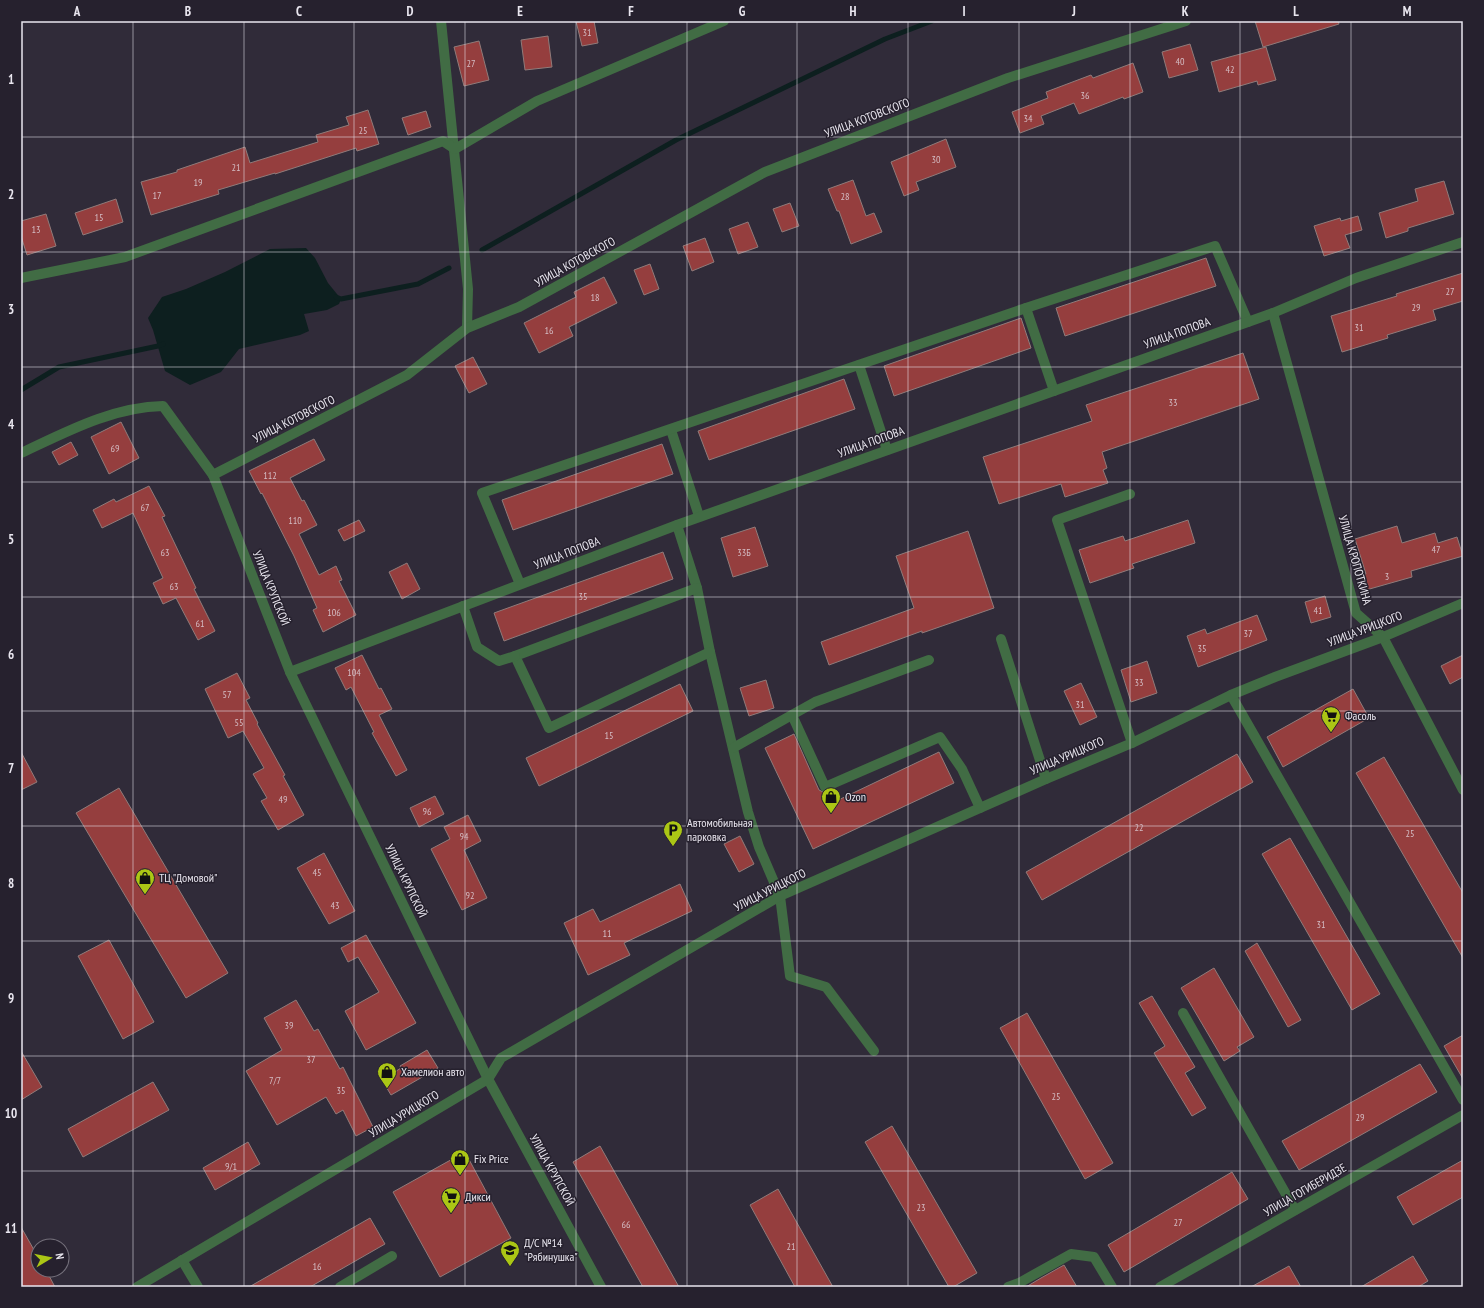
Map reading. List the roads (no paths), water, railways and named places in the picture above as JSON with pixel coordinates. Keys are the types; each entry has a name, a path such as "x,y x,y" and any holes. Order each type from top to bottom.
{"street":[{"path":"441,21 468,289 466,328"},
{"path":"455,149 537,101 724,21"},
{"name":"УЛИЦА КОТОВСКОГО","path":"213,475 407,375 466,328 519,307 765,172 1008,78 1186,21"},
{"path":"21,278 125,257 443,141 455,149"},
{"name":"УЛИЦА ПОПОВА","path":"290,672 699,516 1248,322 1356,278 1463,242"},
{"path":"520,584 482,493 671,430 1026,308 1215,246 1248,322"},
{"path":"1026,308 1054,391"},
{"name":"УЛИЦА КРОПОТКИНА","path":"1273,313 1356,613 1383,637 1463,790"},
{"path":"858,365 887,450"},
{"path":"21,453 84,423 144,407 163,406 213,475"},
{"path":"671,430 699,516"},
{"name":"УЛИЦА КРУПСКОЙ","path":"213,475 290,672 488,1079 601,1287"},
{"path":"1130,494 1057,520 1132,743"},
{"path":"677,525 697,588 710,652 748,812 764,859 780,896 790,976 826,987 874,1051"},
{"path":"463,606 477,647 499,661 697,588"},
{"name":"УЛИЦА УРИЦКОГО","path":"138,1287 488,1079 500,1058 780,896 1046,779 1132,743 1231,695 1275,676 1383,637 1463,603"},
{"path":"1001,639 1046,779"},
{"path":"515,656 549,728 710,652"},
{"path":"733,748 815,702 929,660"},
{"path":"1231,695 1463,1100"},
{"path":"792,715 826,787 940,737 962,770 980,808"},
{"path":"1183,1013 1295,1210"},
{"name":"УЛИЦА ГОГИБЕРИДЗЕ","path":"1160,1287 1463,1115"},
{"path":"1008,1287 1019,1283 1071,1254 1094,1257 1112,1287"},
{"path":"340,1287 392,1256"},
{"path":"182,1260 198,1287"}],"waterway":[{"path":"482,250 676,140 885,39 932,21"},
{"path":"336,297 341,299 418,284 449,268"},
{"path":"21,390 59,367 163,344"}],"place":[{"name":"Фасоль","path":"1331,733"},
{"name":"Ozon","path":"831,814"},
{"name":"Автомобильная парковка","path":"673,847"},
{"name":"ТЦ \"Домовой\"","path":"145,895"},
{"name":"Хамелион авто","path":"387,1089"},
{"name":"Fix Price","path":"460,1176"},
{"name":"Дикси","path":"451,1214"},
{"name":"Д/С №14 \"Рябинушка\"","path":"510,1267"}]}
